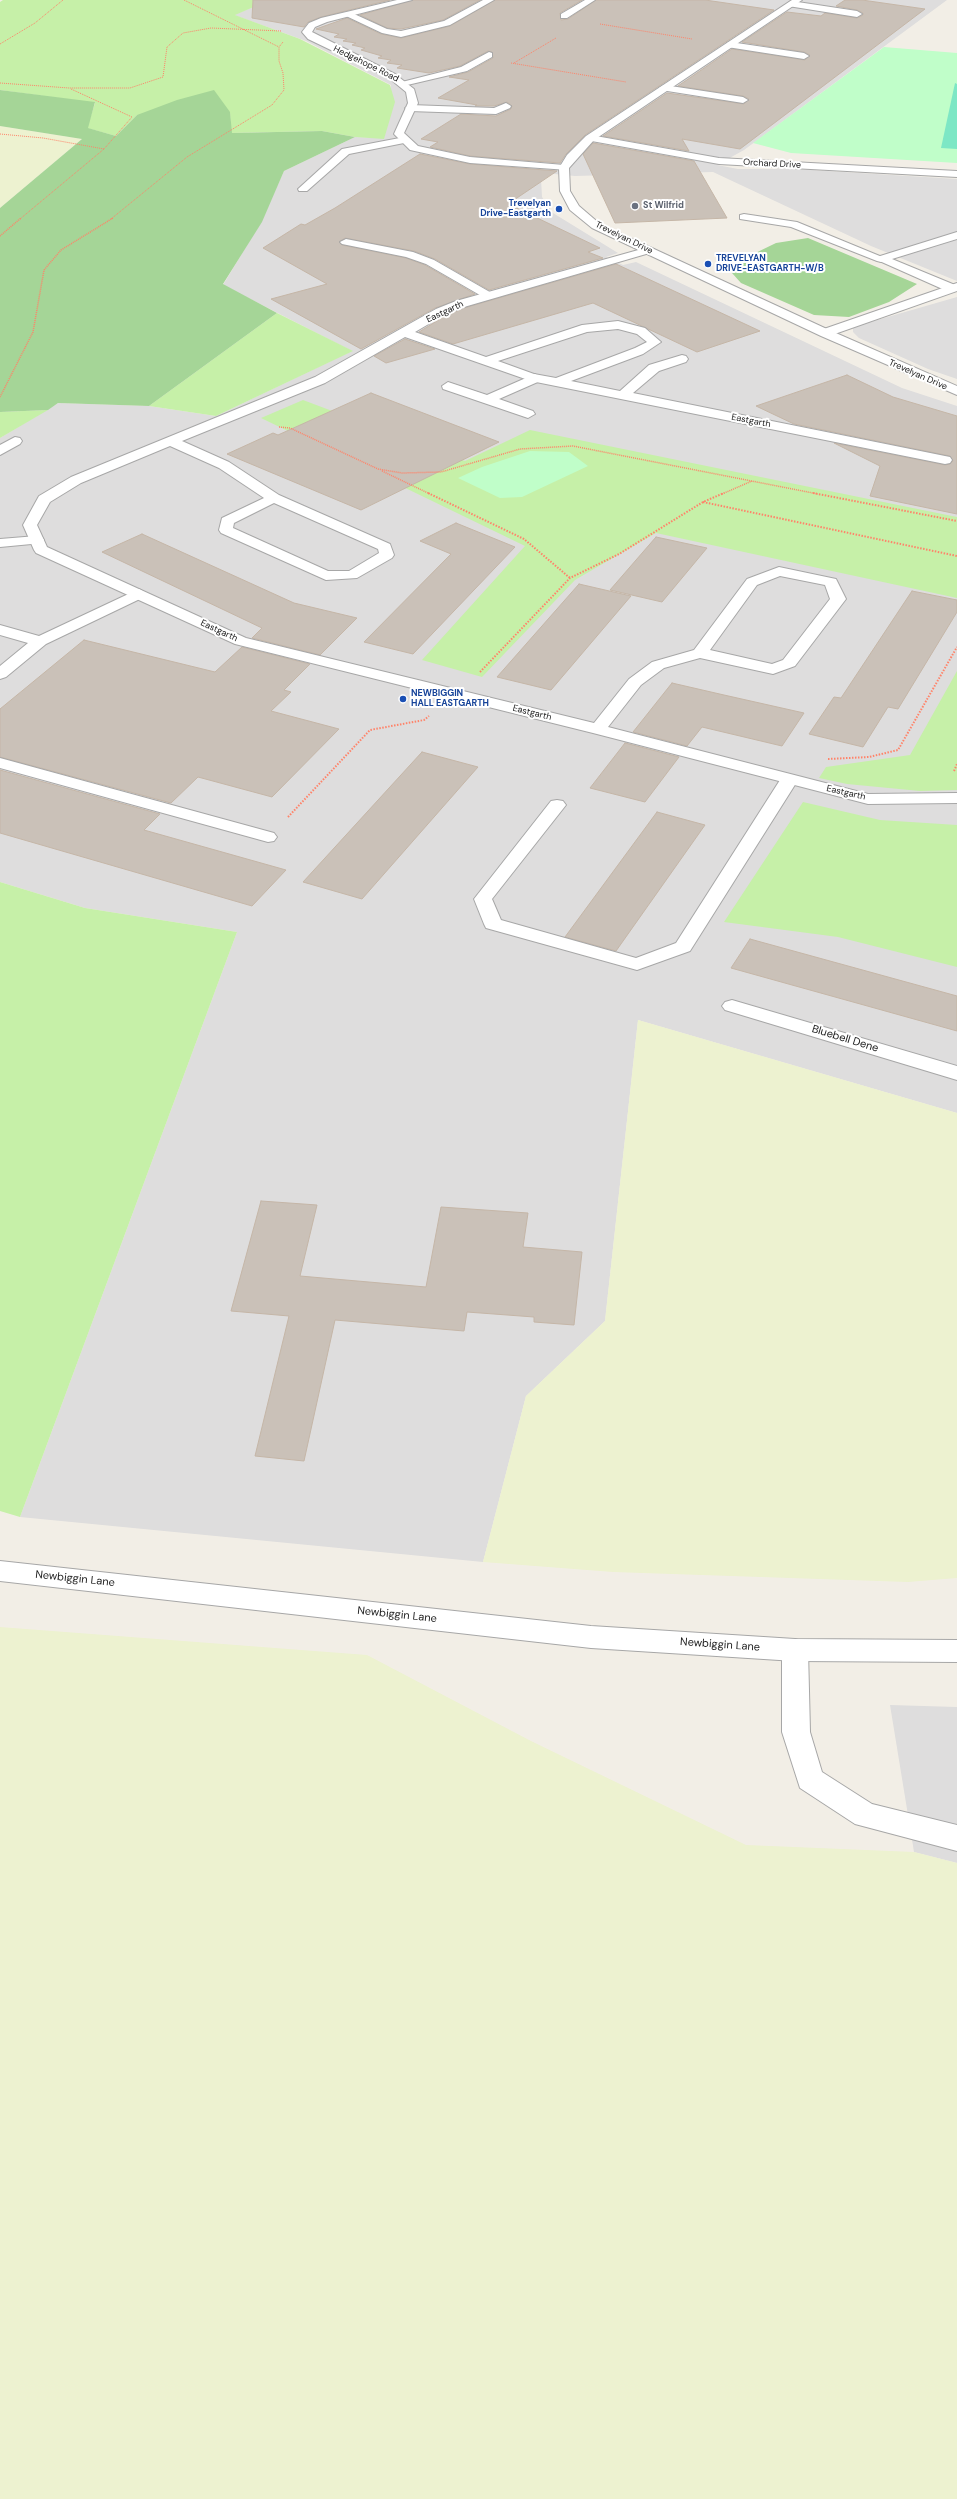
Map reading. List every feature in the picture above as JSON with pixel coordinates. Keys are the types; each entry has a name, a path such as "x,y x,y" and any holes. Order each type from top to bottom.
{"street":[{"path":"307,32 312,25 324,20 408,0"},
{"path":"349,15 386,31 401,34 419,31 447,23 490,0"},
{"path":"564,16 591,0"},
{"path":"302,189 346,151 405,140 414,148 470,160 564,168 571,157 590,138 795,2 857,14"},
{"name":"Hedgehope Road","path":"307,32 311,37 404,83 411,91 412,103 399,134 405,140"},
{"path":"730,45 804,56"},
{"path":"404,83 464,69 486,56"},
{"path":"664,88 743,100"},
{"path":"410,108 496,111 506,106"},
{"name":"Orchard Drive","path":"590,138 719,161 957,174"},
{"name":"Trevelyan Drive","path":"564,168 565,191 574,208 596,226 825,333 957,391"},
{"path":"744,217 794,224 954,288"},
{"path":"881,259 957,235"},
{"path":"346,242 409,254 430,262 489,295"},
{"name":"Eastgarth","path":"649,250 460,304 404,332 320,380 172,442 76,480 44,499 30,525 41,550 241,641 598,729 868,799 957,798"},
{"path":"825,333 954,288"},
{"path":"485,361 586,328 618,325 641,331 655,342 639,351 557,382"},
{"name":"Eastgarth","path":"404,332 535,378 945,460"},
{"path":"623,395 654,368 682,359"},
{"path":"487,400 535,378"},
{"path":"448,386 528,414"},
{"path":"0,452 15,442"},
{"path":"172,442 224,465 274,498 385,547 387,556 352,575 326,576 226,530 227,521 274,498"},
{"path":"0,543 37,540"},
{"path":"598,729 635,682 658,665 700,653 773,669 789,663 838,599 831,582 779,571 752,582 700,653"},
{"path":"0,674 40,641 140,594"},
{"path":"0,630 40,641"},
{"path":"0,763 268,837"},
{"path":"557,805 483,899 493,924 637,964 683,947 790,780"},
{"name":"Bluebell Dene","path":"732,1006 957,1073"},
{"name":"Newbiggin Lane","path":"0,1571 591,1637 796,1650 957,1651"},
{"path":"796,1650 796,1732 810,1779 865,1815 957,1838"}],"path":[{"path":"0,44 35,23 63,0"},
{"path":"184,0 279,47"},
{"path":"564,16 584,22 730,45"},
{"path":"513,63 584,22"},
{"path":"0,83 116,90 154,82 163,77 167,47 183,33 211,28 307,32"},
{"path":"0,397 33,332 44,270 61,250 121,213 187,157 272,105 284,90 283,73 278,61 279,47 288,36 307,32"},
{"path":"486,56 513,63 664,88"},
{"path":"0,236 104,149 132,117 69,88"},
{"path":"0,134 43,138 104,149"},
{"path":"276,427 290,428 524,539 570,578"},
{"path":"378,469 402,474 441,472 520,449 573,446 957,521"},
{"path":"268,837 370,730 424,720 458,694 570,578 618,554 703,502 753,481"},
{"path":"703,502 957,556"},
{"path":"826,759 869,757 898,750 957,647"}],"shaded area":[{"path":"270,0 947,0 744,150 717,165 738,169 795,169 957,179 957,281 871,246 713,172 575,176 544,173 541,178 542,197 553,213 618,253 606,257 623,265 636,262 902,388 957,406 957,1113 638,1020 605,1321 526,1396 483,1562 20,1517 237,932 85,908 0,882 0,438 58,403 149,406 216,416 352,351 223,285 261,222 284,171 355,137 384,138 391,85 306,41 234,15"},
{"path":"957,297 957,379 928,369 859,338 853,332 853,327"},
{"path":"890,1705 957,1707 957,1863 914,1852"}],"green space":[{"path":"3,0 270,0 235,15 300,39 390,85 395,102 384,139 355,137 322,131 231,133 230,112 137,115 116,136 87,128 95,103 0,90 0,2"},
{"path":"884,47 957,53 957,163 791,153 753,143"},
{"path":"955,83 957,84 957,149 941,148"},
{"path":"0,90 95,102 88,128 116,136 137,115 177,100 214,90 230,112 232,133 322,131 355,137 284,171 262,222 223,284 277,313 149,406 58,403 48,410 0,412 0,208 82,139 0,126"},
{"path":"0,126 82,139 0,208"},
{"path":"808,238 917,284 889,302 849,317 814,315 741,283 732,273 743,259 776,243"},
{"path":"277,313 353,351 216,416 149,406"},
{"path":"303,400 465,461 530,430 957,517 957,598 656,533 575,580 482,677 422,660 525,546 261,418"},
{"path":"48,410 0,438 0,412"},
{"path":"530,451 569,452 588,466 522,497 500,498 458,478 482,467"},
{"path":"957,671 957,790 920,791 847,784 819,778 826,767 910,755"},
{"path":"803,802 880,820 957,825 957,967 838,937 724,922"},
{"path":"0,882 85,908 237,932 20,1517 0,1511"},
{"path":"638,1020 957,1113 957,1578 908,1582 613,1572 483,1562 526,1396 605,1321"},
{"path":"0,1627 367,1655 531,1741 746,1845 914,1852 957,1863 957,2499 0,2499"}],"building":[{"path":"253,0 390,0 321,17 308,22 304,27 252,18"},
{"path":"413,0 480,0 443,20 401,29 387,28 360,15"},
{"path":"495,0 582,0 560,13 561,20 568,19 596,0 705,0 774,10 585,135 566,154 560,163 470,156 430,147 438,142 421,139 461,114 496,116 511,109 512,106 507,102 494,106 475,106 477,105 438,98 469,80 449,77 468,72 493,58 492,52 488,51 460,66 429,73 397,68 402,65 387,63 391,60 378,58 382,56 361,50 365,48 352,45 356,43 343,41 347,39 334,37 339,34 316,29 347,18 381,34 401,38 450,26"},
{"path":"845,0 862,0 925,9 740,149 682,139 689,151 603,136 667,93 744,104 749,99 743,96 678,86 732,49 805,60 810,55 804,52 742,42 787,12 821,16 825,13 857,18 863,15 863,13 857,10 836,6"},
{"path":"593,143 694,161 727,218 615,223 583,154"},
{"path":"420,154 470,164 557,171 508,204 600,248 588,252 603,258 489,290 435,259 414,251 345,238 339,242 342,245 406,258 425,265 475,294 435,308 361,349 271,299 327,284 263,248 301,224 305,225 335,208"},
{"path":"616,264 760,331 697,352 593,303 453,344 419,332 445,316 464,308"},
{"path":"405,339 435,349 386,363 374,356"},
{"path":"847,375 893,397 957,416 957,514 870,496 880,466 834,443 945,465 950,464 953,461 950,456 794,424 756,406"},
{"path":"371,393 499,442 361,510 227,454 273,433 278,435"},
{"path":"456,523 515,547 413,654 364,642 451,554 420,541"},
{"path":"142,534 294,603 357,618 320,655 252,638 262,628 102,552"},
{"path":"656,537 707,548 662,602 610,590"},
{"path":"579,584 631,596 551,690 497,677"},
{"path":"912,591 957,600 957,612 898,709 888,707 863,747 809,734 834,697 841,698"},
{"path":"84,640 215,672 242,647 310,664 284,690 291,692 271,711 339,729 272,797 198,777 171,803 0,757 0,709"},
{"path":"672,683 804,713 782,746 702,727 687,746 633,732"},
{"path":"625,743 679,757 645,802 590,788"},
{"path":"422,752 478,767 362,899 303,882"},
{"path":"0,770 160,814 144,830 286,870 252,906 0,833"},
{"path":"657,812 705,825 616,951 565,937"},
{"path":"750,939 957,996 957,1031 731,968"},
{"path":"261,1201 317,1205 300,1276 426,1287 441,1207 528,1213 523,1247 582,1252 574,1325 534,1322 534,1317 467,1312 464,1331 335,1320 304,1461 255,1456 289,1316 231,1311"}],"place":[{"name":"St Wilfrid","path":"635,206"},
{"name":"Trevelyan Drive-Eastgarth","path":"559,209"},
{"name":"TREVELYAN DRIVE-EASTGARTH-W/B","path":"708,264"},
{"name":"NEWBIGGIN HALL EASTGARTH","path":"403,699"}]}
